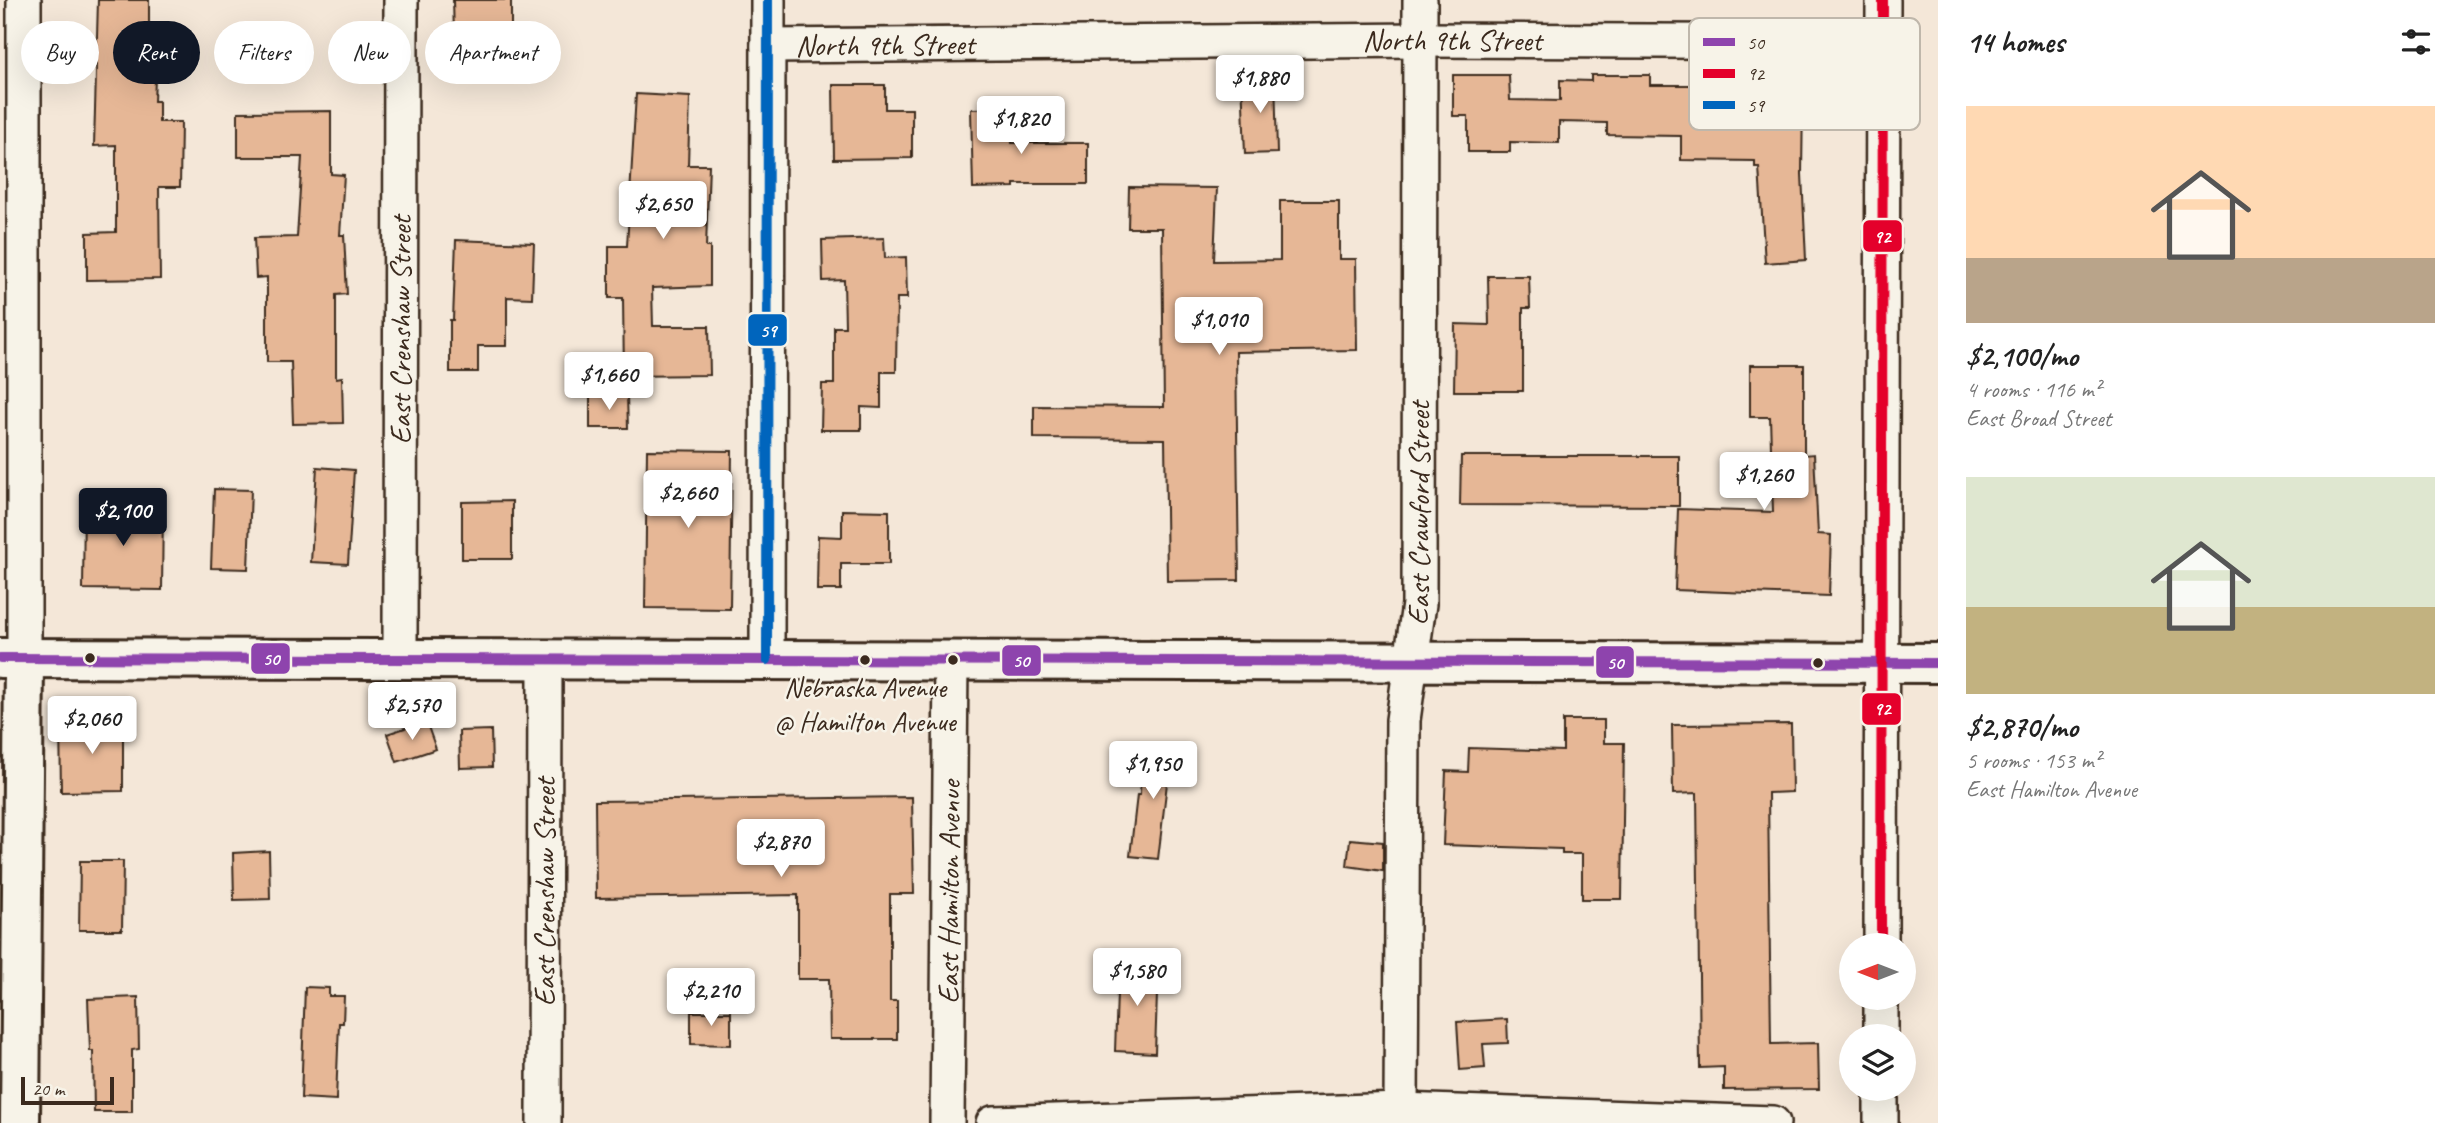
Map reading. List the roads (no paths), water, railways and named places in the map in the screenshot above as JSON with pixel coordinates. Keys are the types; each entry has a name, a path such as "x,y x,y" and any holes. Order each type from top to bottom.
{"main road":[{"path":"20,1123 12,658 1938,663"}],"street":[{"path":"12,658 24,0"},
{"name":"East Crenshaw Street","path":"400,659 401,0"},
{"path":"767,660 768,0"},
{"name":"East Crawford Street","path":"1401,1110 1403,720 1419,604 1420,0"},
{"path":"1882,0 1882,18"},
{"name":"North 9th Street","path":"768,46 1420,40 1689,41"},
{"path":"1881,933 1883,130"},
{"name":"East Crenshaw Street","path":"544,1123 545,660"},
{"name":"East Hamilton Avenue","path":"947,1123 951,661"},
{"path":"1881,1101 1881,1123"},
{"path":"993,1123 1401,1110 1773,1123"}],"place":[{"name":"Nebraska Avenue @ Hamilton Avenue","path":"865,660"}]}
